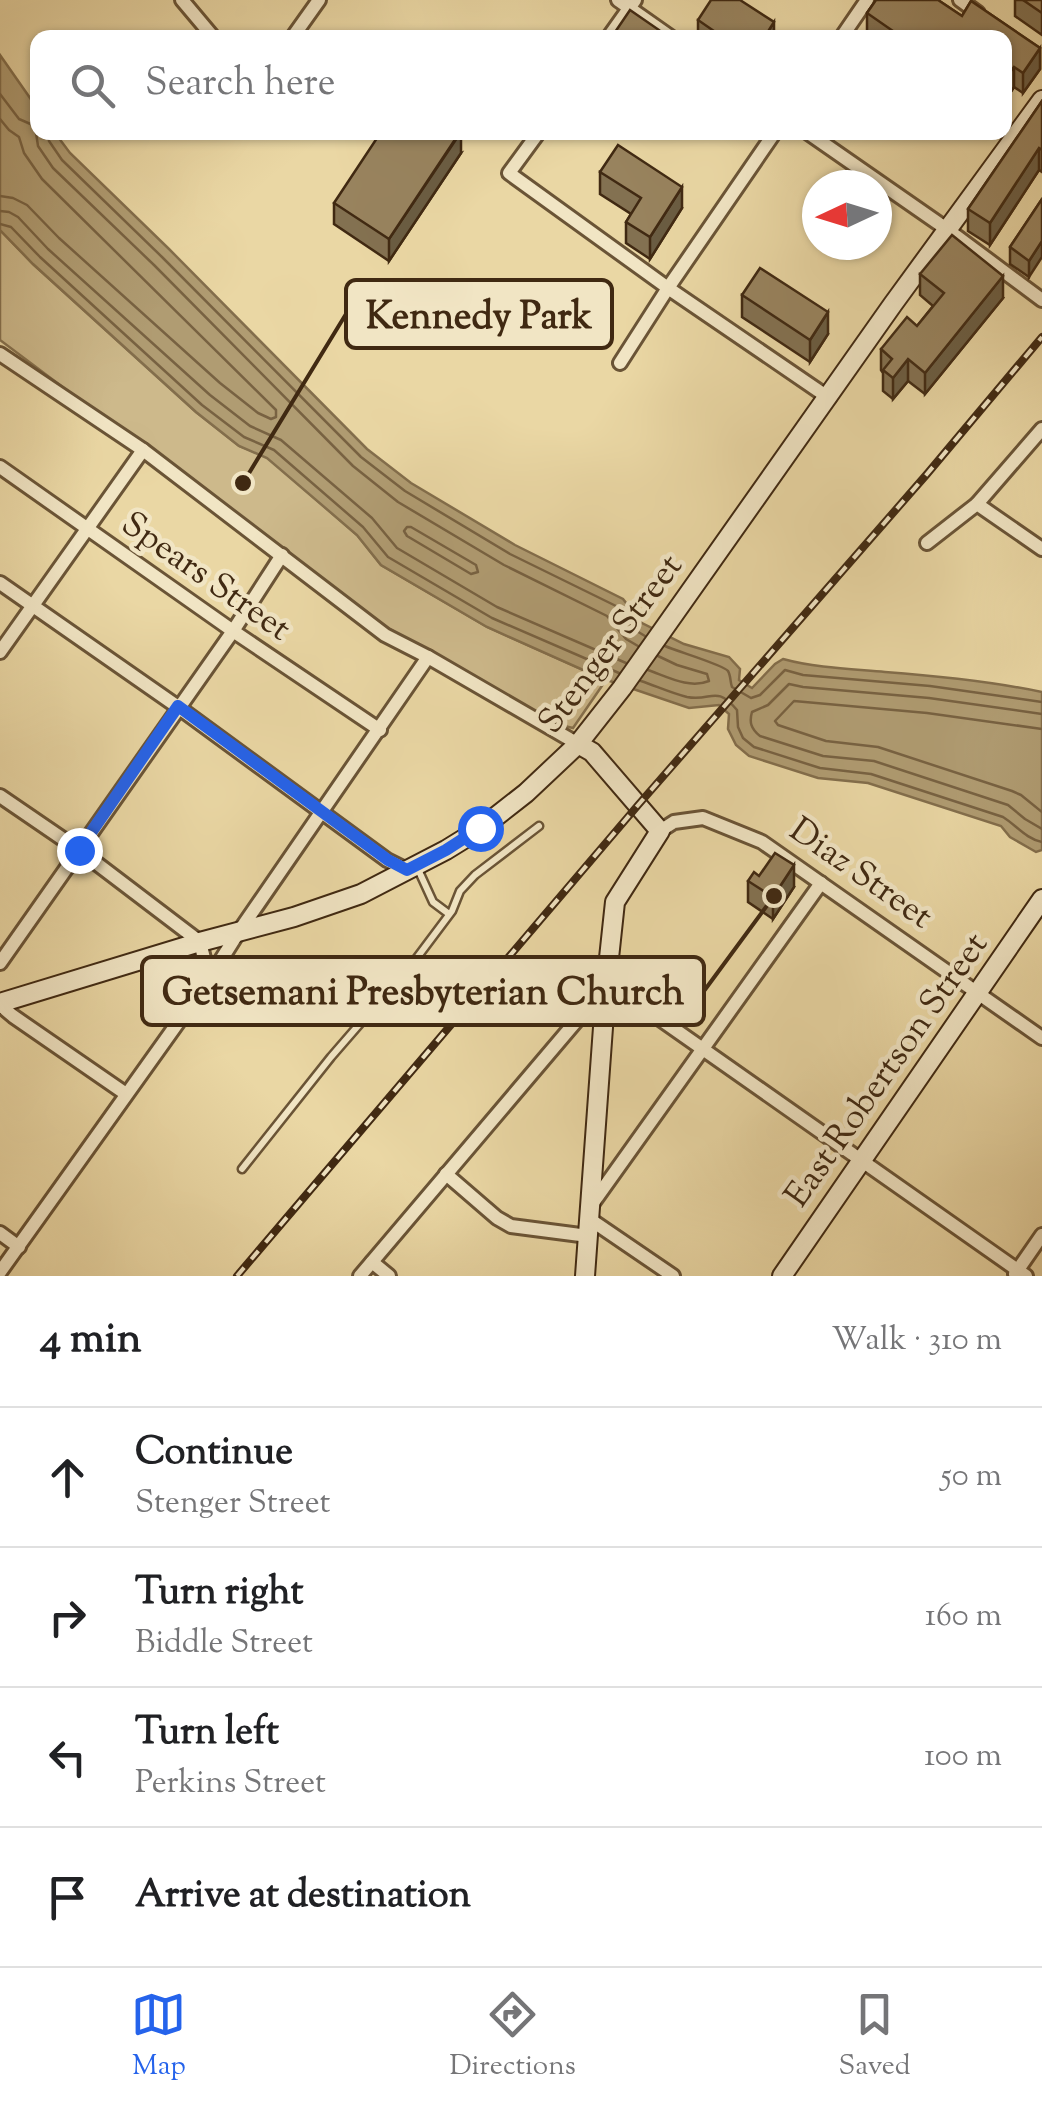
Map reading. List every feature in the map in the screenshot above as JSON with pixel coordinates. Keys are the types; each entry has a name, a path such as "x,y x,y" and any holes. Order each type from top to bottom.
{"street":[{"path":"182,0 207,30"},
{"path":"298,30 319,0"},
{"path":"846,30 867,0"},
{"path":"960,0 987,19"},
{"path":"613,30 628,3 662,30"},
{"name":"Stenger Street","path":"0,1004 361,894 446,850 526,793 578,744 622,688 1042,100"},
{"path":"533,140 510,173 829,398"},
{"path":"620,363 770,140"},
{"path":"819,140 1039,293"},
{"path":"0,354 142,450 385,635 592,752 660,830 615,902 585,1276"},
{"path":"927,543 977,504 1042,429"},
{"path":"0,652 142,450"},
{"name":"Spears Street","path":"0,467 233,632 380,730"},
{"path":"977,504 1042,549"},
{"path":"0,963 233,632 282,555"},
{"path":"0,583 178,706 388,860 412,868"},
{"path":"0,1272 209,979 428,657"},
{"path":"0,796 200,942 209,979"},
{"name":"Diaz Street","path":"660,830 674,822 702,818 762,842 1042,1038"},
{"path":"588,1221 821,883"},
{"name":"East Robertson Street","path":"782,1276 1042,899"},
{"path":"606,986 703,1049 1019,1274 1042,1235"},
{"path":"360,1276 606,986"},
{"path":"0,1004 126,1094"},
{"path":"446,1174 511,1226 588,1221 673,1276"},
{"path":"0,1233 19,1246"},
{"path":"372,1262 389,1276"}],"lane":[{"path":"242,1169 416,959 460,892 475,875 539,826"},
{"path":"412,868 433,902 449,914"}],"shaded area":[{"path":"0,230 196,412 239,446 267,457 357,535 381,565 487,627 606,680 573,728 560,725 370,618 0,340"}],"water":[{"path":"0,55 30,98 30,140 60,140 367,449 411,483 515,545 623,599 642,623 684,644 729,657 740,669 739,680 752,688 783,659 834,668 964,679 1042,692 1042,850 1036,852 1010,837 1001,826 868,783 818,778 749,756 736,745 728,729 729,714 719,705 689,708 601,678 487,627 381,565 357,535 267,458 239,446 196,412 0,230"}],"building":[{"path":"711,0 740,0 774,22 769,30 712,30 698,20"},
{"path":"876,0 938,0 962,16 971,1 1040,48 1023,73 1012,70 1012,30 891,30 867,13"},
{"path":"1023,0 1042,0 1042,13"},
{"path":"630,10 659,30 616,30"},
{"path":"1042,101 1042,150 1039,148 990,223 968,209"},
{"path":"376,140 455,140 389,239 334,203"},
{"path":"618,145 682,187 650,237 626,222 641,198 600,172"},
{"path":"1042,199 1042,241 1029,261 1010,247"},
{"path":"952,235 1003,276 925,373 908,359 893,378 883,370 892,359 881,349 907,317 917,326 944,293 920,274"},
{"path":"760,268 828,312 810,340 742,295"},
{"path":"775,853 794,865 773,897 748,881 754,872 759,876"}],"railway":[{"path":"237,1276 1042,337"}],"place":[{"name":"Kennedy Park","path":"243,483"},
{"name":"Getsemani Presbyterian Church","path":"774,896"}],"route":[{"path":"79,850 178,706 407,870 480,828"}]}
